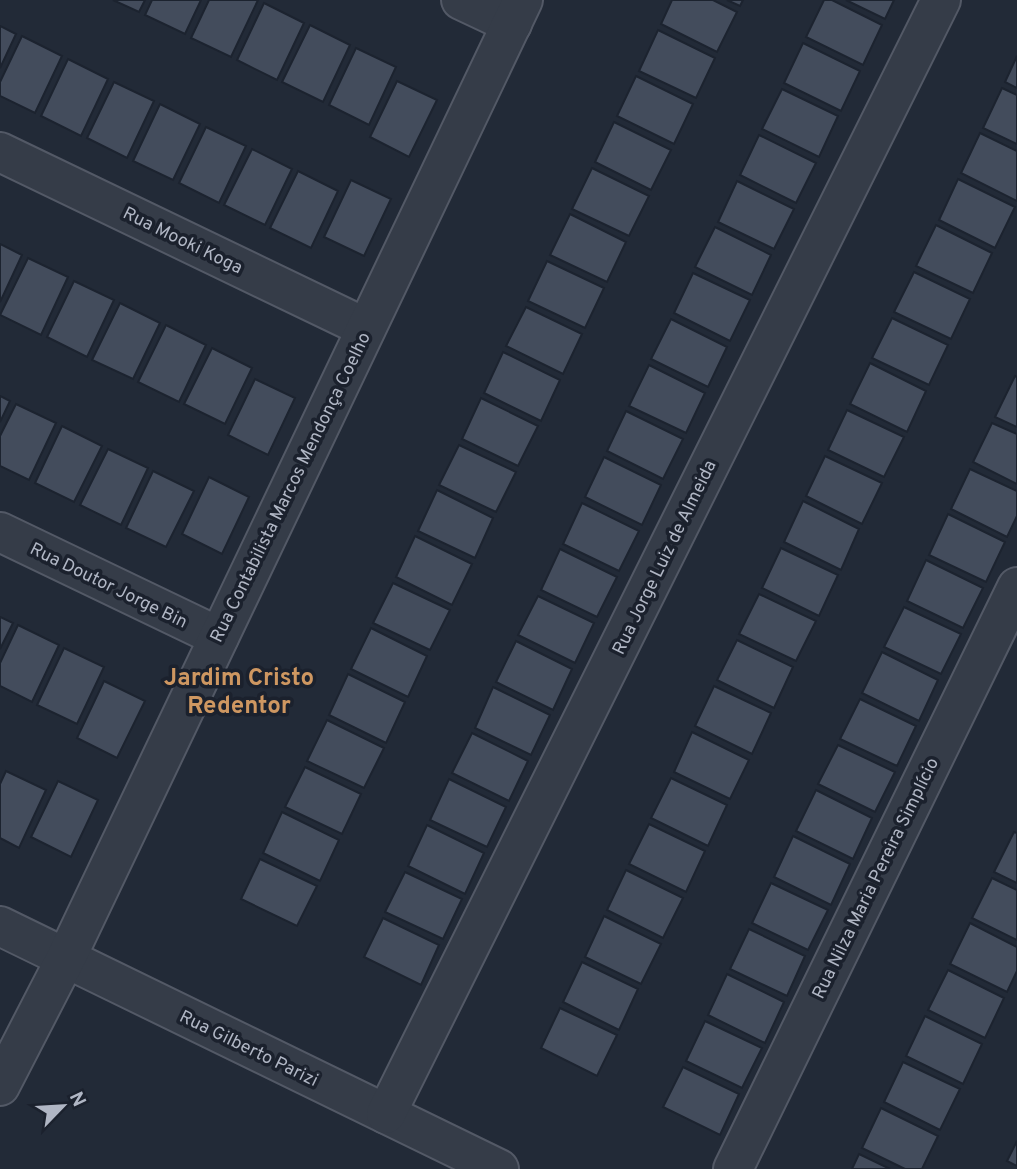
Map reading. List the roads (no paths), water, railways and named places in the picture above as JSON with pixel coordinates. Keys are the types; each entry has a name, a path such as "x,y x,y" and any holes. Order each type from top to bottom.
{"street":[{"path":"461,0 517,12"},
{"name":"Rua Jorge Luiz de Almeida","path":"386,1114 941,0"},
{"name":"Rua Contabilista Marcos Mendonça Coelho","path":"0,1086 66,958 517,12"},
{"name":"Rua Mooki Koga","path":"0,152 366,328"},
{"name":"Rua Doutor Jorge Bin","path":"0,532 219,638"},
{"name":"Rua Nilza Maria Pereira Simplício","path":"733,1169 1017,587"},
{"name":"Rua Gilberto Parizi","path":"0,926 499,1169"}],"district":[{"name":"Jardim Cristo Redentor","path":"239,691"}]}
